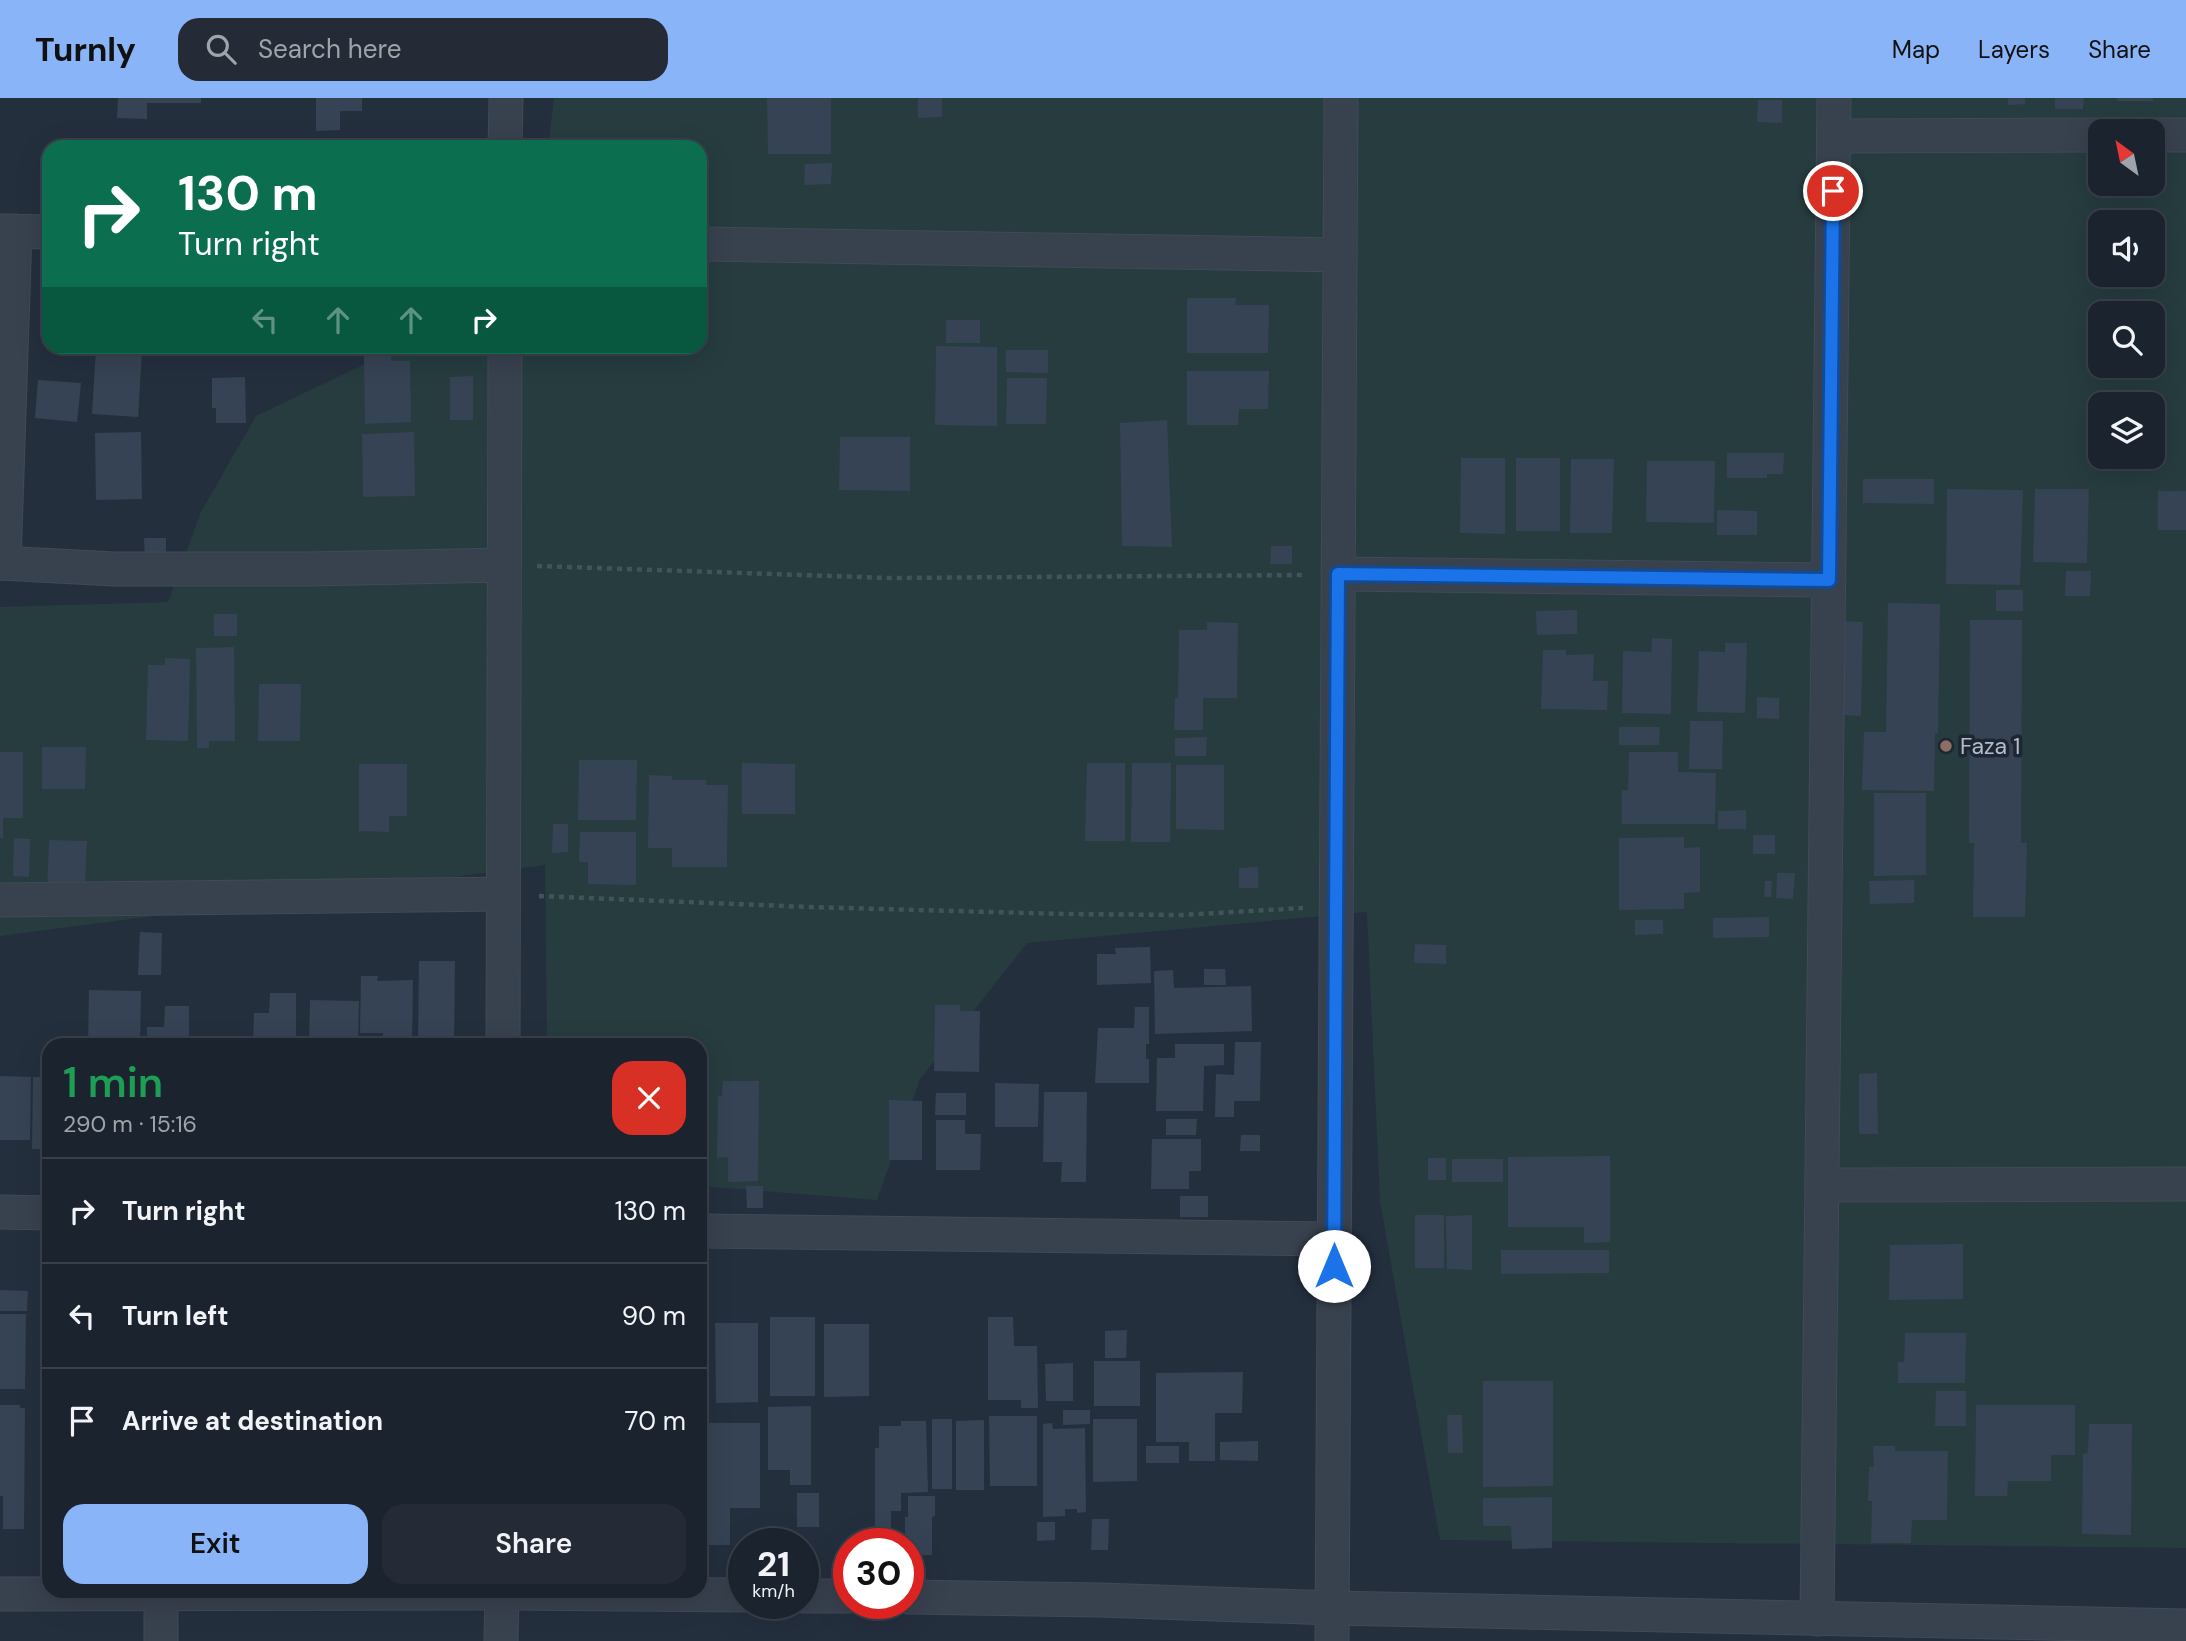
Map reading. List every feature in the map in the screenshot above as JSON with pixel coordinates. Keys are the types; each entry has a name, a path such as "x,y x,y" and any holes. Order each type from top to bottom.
{"street":[{"path":"505,140 506,98"},
{"path":"1332,1641 1341,98"},
{"path":"1817,1619 1834,98"},
{"path":"1834,136 2088,135"},
{"path":"2165,135 2186,135"},
{"path":"42,232 8,231 2,563 114,569 504,565"},
{"path":"707,244 1340,255"},
{"path":"503,1038 505,354"},
{"path":"1338,574 1829,580"},
{"path":"0,900 503,894"},
{"path":"1822,1185 2186,1184"},
{"path":"0,1212 42,1213"},
{"path":"707,1231 1334,1240"},
{"path":"0,1594 42,1594"},
{"path":"707,1595 728,1595"},
{"path":"924,1597 1817,1619 1894,1631 2186,1626"},
{"path":"161,1598 161,1641"},
{"path":"501,1641 502,1598"}],"path":[{"path":"504,565 890,578 1338,574"},
{"path":"503,894 1064,914 1182,915 1336,906"}],"green space":[{"path":"554,98 2186,98 2186,1548 1440,1540 1380,1201 1367,912 1027,943 920,1079 877,1200 707,1187 707,1038 547,1038 545,865 0,936 0,607 168,602 201,512 256,416 385,354 707,354 707,140 549,140"}],"building":[{"path":"118,98 201,98 201,103 147,103 147,119 117,118"},
{"path":"316,98 362,98 362,111 340,111 340,130 316,131"},
{"path":"767,98 831,98 831,154 768,154"},
{"path":"918,98 942,98 942,117 918,118"},
{"path":"2008,98 2025,98 2025,104 2008,105"},
{"path":"2055,98 2084,98 2083,109 2055,109"},
{"path":"2117,98 2153,98 2153,101 2117,101"},
{"path":"1758,100 1782,100 1782,123 1757,122"},
{"path":"832,163 831,184 804,185 805,164"},
{"path":"1187,298 1236,298 1235,305 1269,305 1268,353 1187,353"},
{"path":"946,320 980,320 980,343 946,343"},
{"path":"936,346 997,347 997,426 935,425"},
{"path":"1006,350 1048,350 1048,373 1006,372"},
{"path":"96,354 142,354 138,417 92,414"},
{"path":"391,354 391,361 410,361 411,422 365,424 364,355"},
{"path":"1187,371 1269,371 1268,409 1239,409 1238,425 1187,425"},
{"path":"473,376 473,420 450,420 450,377"},
{"path":"245,377 246,423 216,423 216,408 212,408 212,378"},
{"path":"1007,378 1047,378 1046,424 1006,424"},
{"path":"38,380 81,383 77,422 35,418"},
{"path":"1167,420 1172,547 1122,546 1120,423"},
{"path":"141,432 142,499 96,500 95,433"},
{"path":"414,432 415,496 363,497 362,434"},
{"path":"840,437 910,437 910,491 839,490"},
{"path":"1727,453 1784,453 1783,474 1767,474 1767,478 1727,478"},
{"path":"1461,458 1505,458 1505,534 1460,533"},
{"path":"1516,458 1560,458 1560,531 1516,531"},
{"path":"1571,459 1614,459 1612,533 1570,533"},
{"path":"1647,461 1715,461 1714,523 1646,522"},
{"path":"1863,479 1934,479 1934,504 1863,503"},
{"path":"1947,489 2023,490 2020,585 1946,584"},
{"path":"2035,489 2089,489 2087,563 2033,562"},
{"path":"2158,491 2186,491 2186,530 2158,530"},
{"path":"1717,510 1757,511 1757,535 1717,535"},
{"path":"144,538 166,538 166,558 145,559"},
{"path":"1271,546 1292,546 1292,564 1270,564"},
{"path":"2066,571 2091,571 2090,596 2065,596"},
{"path":"1996,590 2023,590 2023,611 1996,611"},
{"path":"1888,603 1940,604 1938,733 1935,733 1934,791 1862,790 1864,732 1886,732"},
{"path":"1577,610 1577,634 1537,635 1536,611"},
{"path":"214,614 237,614 237,636 214,636"},
{"path":"1970,620 2022,620 2021,843 2027,843 2025,917 1973,917 1974,843 1969,843"},
{"path":"1843,621 1863,622 1861,716 1841,715"},
{"path":"1207,622 1238,623 1237,698 1203,698 1203,730 1174,730 1175,698 1178,698 1179,630 1207,630"},
{"path":"1652,638 1672,639 1671,714 1622,713 1623,651 1651,652"},
{"path":"1725,643 1747,643 1745,713 1697,712 1699,651 1725,652"},
{"path":"234,647 235,741 209,741 209,748 197,748 196,648"},
{"path":"1543,650 1566,650 1566,655 1594,654 1593,681 1608,681 1607,710 1541,709"},
{"path":"165,658 190,659 188,741 146,740 148,665 165,665"},
{"path":"259,684 301,684 300,741 258,741"},
{"path":"1757,697 1779,698 1779,719 1757,718"},
{"path":"1690,721 1723,721 1722,769 1689,769"},
{"path":"1619,727 1660,727 1659,745 1619,745"},
{"path":"1207,737 1206,756 1175,756 1175,738"},
{"path":"42,747 86,747 85,789 42,789"},
{"path":"0,752 23,752 23,818 3,818 3,838 0,838"},
{"path":"1629,752 1678,752 1678,772 1716,773 1715,824 1622,824 1622,790 1628,790"},
{"path":"579,760 637,760 636,820 578,820"},
{"path":"742,763 795,764 795,814 742,814"},
{"path":"1087,763 1125,763 1125,841 1085,841"},
{"path":"1132,763 1171,763 1170,842 1131,842"},
{"path":"359,764 407,764 407,816 389,816 389,832 359,831"},
{"path":"1176,765 1224,765 1224,830 1176,829"},
{"path":"649,775 672,776 672,780 707,780 706,785 728,785 727,867 672,867 672,848 648,848"},
{"path":"1874,793 1926,793 1926,875 1874,876"},
{"path":"1746,810 1746,829 1718,829 1718,811"},
{"path":"553,824 568,824 568,852 552,853"},
{"path":"580,832 636,832 636,885 588,884 588,862 579,862"},
{"path":"1753,835 1775,835 1775,854 1753,854"},
{"path":"1684,837 1684,848 1700,847 1700,892 1684,893 1684,909 1619,910 1619,838"},
{"path":"14,838 30,839 29,877 13,876"},
{"path":"49,840 87,841 85,883 67,882 66,891 47,891"},
{"path":"1258,867 1258,888 1239,888 1239,868"},
{"path":"1777,873 1795,873 1793,899 1776,898"},
{"path":"1914,880 1914,903 1870,904 1869,881"},
{"path":"1765,881 1772,881 1771,897 1764,897"},
{"path":"1769,917 1769,937 1713,938 1713,918"},
{"path":"1635,920 1663,920 1663,934 1635,935"},
{"path":"140,932 162,933 161,975 138,975"},
{"path":"1415,944 1446,945 1446,964 1414,963"},
{"path":"1150,947 1151,983 1097,985 1097,954 1116,954 1115,948"},
{"path":"419,961 455,961 454,1038 418,1038"},
{"path":"1204,969 1225,969 1226,985 1204,985"},
{"path":"1173,970 1174,988 1251,986 1252,1031 1155,1034 1154,971"},
{"path":"361,976 378,976 377,981 413,980 412,1038 383,1038 383,1033 360,1033"},
{"path":"89,990 141,991 140,1038 88,1038"},
{"path":"270,993 296,993 296,1038 253,1038 254,1013 269,1013"},
{"path":"310,1000 359,1001 358,1038 309,1038"},
{"path":"935,1005 960,1005 960,1011 980,1011 979,1072 934,1071"},
{"path":"165,1006 189,1006 189,1038 147,1038 147,1027 164,1027"},
{"path":"1135,1007 1149,1007 1149,1044 1146,1044 1146,1059 1149,1059 1149,1083 1095,1083 1098,1028 1134,1028"},
{"path":"1235,1042 1261,1042 1260,1101 1234,1101 1234,1117 1215,1117 1216,1074 1234,1075"},
{"path":"1175,1044 1224,1044 1224,1065 1204,1066 1203,1111 1156,1111 1157,1058 1175,1058"},
{"path":"1877,1073 1878,1134 1859,1134 1859,1074"},
{"path":"0,1076 31,1077 30,1140 0,1140"},
{"path":"33,1077 42,1077 42,1149 32,1149"},
{"path":"723,1081 759,1081 758,1181 728,1182 728,1157 717,1158 718,1096 722,1096"},
{"path":"995,1083 1039,1084 1038,1127 995,1127"},
{"path":"1044,1092 1087,1092 1086,1182 1061,1182 1062,1162 1043,1162"},
{"path":"936,1093 966,1093 966,1115 935,1115"},
{"path":"889,1100 922,1101 922,1160 889,1160"},
{"path":"1166,1119 1197,1119 1196,1135 1166,1135"},
{"path":"936,1120 965,1120 965,1134 981,1134 980,1170 936,1170"},
{"path":"1241,1135 1260,1135 1260,1151 1240,1151"},
{"path":"1152,1139 1201,1139 1201,1171 1189,1171 1189,1189 1151,1189"},
{"path":"1610,1156 1610,1242 1584,1243 1584,1227 1508,1227 1508,1157"},
{"path":"1428,1158 1446,1158 1446,1180 1428,1180"},
{"path":"1452,1159 1503,1159 1503,1182 1452,1182"},
{"path":"746,1186 763,1186 763,1208 747,1208"},
{"path":"1180,1196 1208,1196 1208,1217 1180,1217"},
{"path":"1415,1215 1444,1215 1444,1268 1415,1268"},
{"path":"1472,1215 1472,1270 1447,1269 1446,1216"},
{"path":"1963,1244 1963,1299 1889,1300 1890,1245"},
{"path":"1501,1250 1609,1250 1609,1273 1501,1274"},
{"path":"0,1290 28,1291 27,1311 0,1311"},
{"path":"0,1314 26,1314 25,1389 0,1389"},
{"path":"770,1317 815,1317 815,1396 770,1396"},
{"path":"988,1317 1013,1317 1014,1346 1037,1346 1038,1408 1021,1408 1021,1400 988,1400"},
{"path":"715,1323 758,1323 758,1402 716,1403"},
{"path":"824,1324 869,1324 869,1396 824,1397"},
{"path":"1127,1330 1126,1358 1105,1358 1105,1331"},
{"path":"1905,1333 1966,1333 1965,1383 1898,1383 1898,1362 1904,1362"},
{"path":"1094,1361 1140,1361 1140,1406 1094,1406"},
{"path":"1073,1363 1073,1401 1046,1401 1045,1364"},
{"path":"1243,1372 1242,1413 1215,1413 1215,1461 1189,1461 1189,1442 1156,1442 1156,1373"},
{"path":"1483,1381 1553,1381 1553,1486 1483,1487"},
{"path":"1936,1391 1966,1391 1966,1426 1935,1426"},
{"path":"0,1405 20,1405 20,1408 25,1408 24,1529 3,1529 3,1496 0,1496"},
{"path":"1976,1405 2075,1405 2075,1455 2051,1455 2051,1481 2008,1481 2007,1496 1975,1496"},
{"path":"811,1406 811,1485 790,1485 790,1470 768,1470 768,1407"},
{"path":"1063,1410 1090,1410 1090,1424 1063,1425"},
{"path":"1447,1415 1462,1415 1463,1453 1448,1453"},
{"path":"989,1416 1037,1416 1037,1486 990,1486"},
{"path":"932,1419 952,1419 952,1489 932,1489"},
{"path":"1093,1419 1137,1419 1137,1481 1093,1482"},
{"path":"984,1420 984,1490 956,1490 956,1421"},
{"path":"901,1421 926,1421 928,1492 901,1493 901,1511 891,1511 891,1528 875,1528 875,1448 879,1448 879,1426 901,1426"},
{"path":"707,1423 760,1423 760,1508 730,1508 728,1545 709,1545"},
{"path":"1052,1423 1053,1429 1085,1428 1086,1512 1077,1513 1077,1509 1065,1509 1065,1516 1043,1517 1043,1424"},
{"path":"2089,1424 2132,1424 2131,1535 2082,1534 2083,1454 2088,1453"},
{"path":"1258,1441 1258,1461 1220,1460 1220,1442"},
{"path":"1146,1446 1179,1446 1179,1463 1146,1463"},
{"path":"1873,1446 1895,1446 1895,1451 1948,1451 1947,1520 1912,1520 1911,1543 1871,1543 1872,1501 1868,1501 1869,1467 1874,1467"},
{"path":"797,1493 819,1493 819,1527 797,1527"},
{"path":"908,1496 935,1496 932,1555 924,1555 924,1528 905,1528 905,1517 908,1517"},
{"path":"1552,1497 1552,1548 1512,1549 1511,1526 1483,1526 1483,1498"},
{"path":"1092,1519 1109,1519 1108,1550 1091,1550"},
{"path":"1037,1522 1055,1522 1055,1540 1037,1541"}],"place":[{"name":"Faza 1","path":"1946,746"}],"route":[{"path":"1334,1266 1338,574 1829,580 1833,191"}]}
